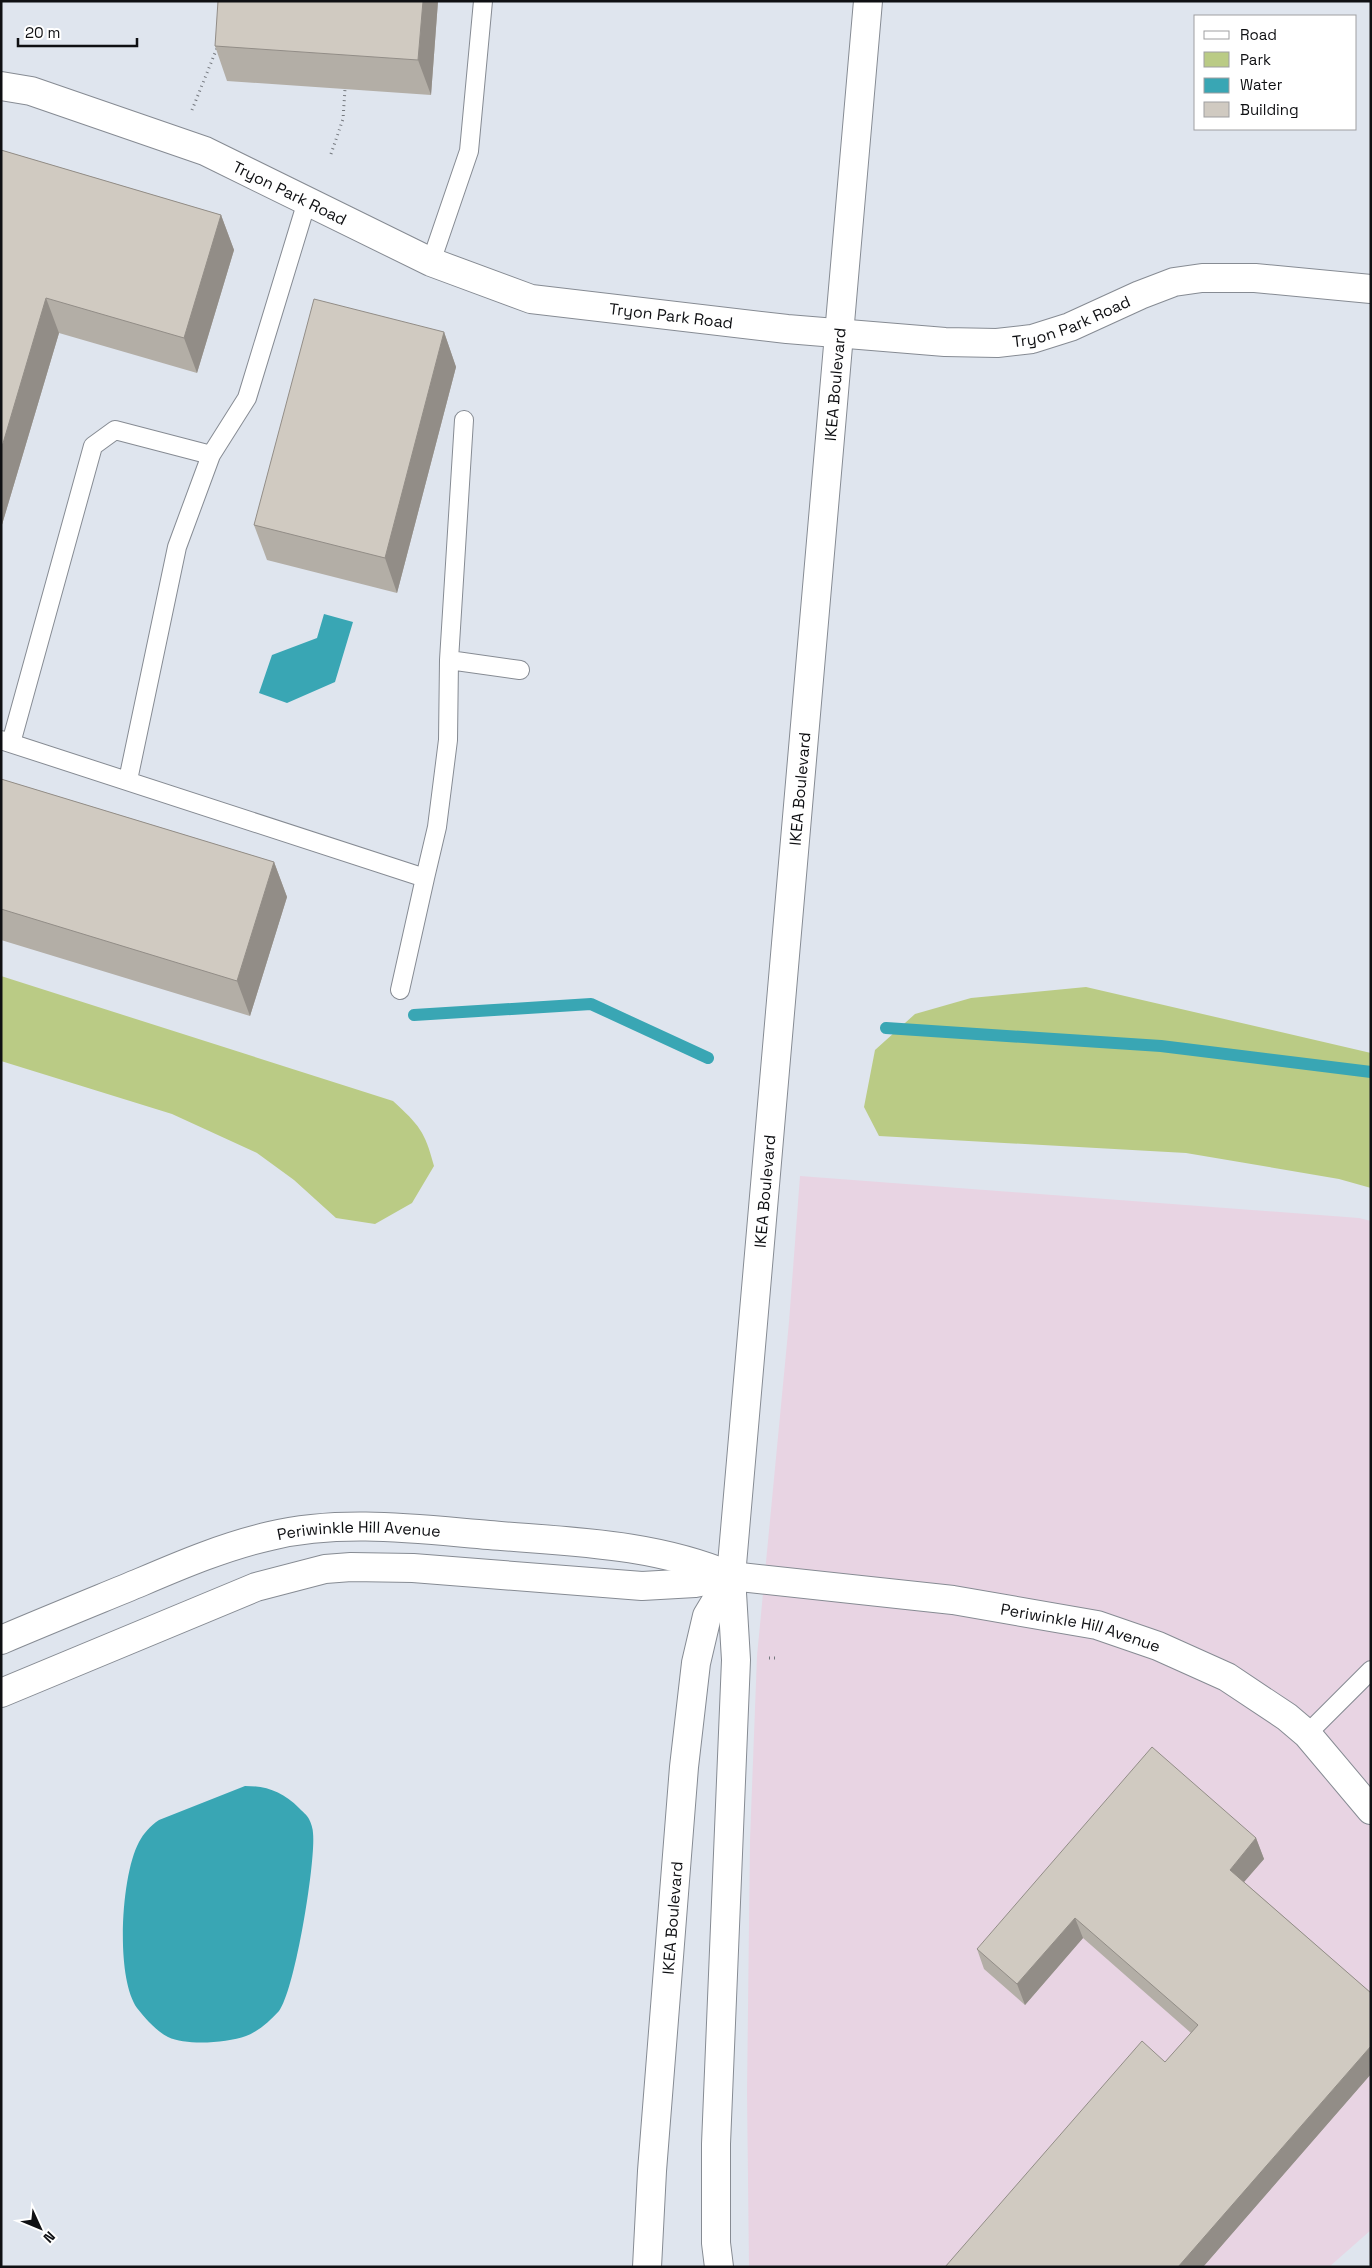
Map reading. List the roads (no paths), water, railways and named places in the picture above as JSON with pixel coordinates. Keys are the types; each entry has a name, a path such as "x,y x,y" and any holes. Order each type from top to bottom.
{"street":[{"name":"IKEA Boulevard","path":"719,2267 716,2242 717,2134 736,1660 730,1576 868,1"},
{"name":"Tryon Park Road","path":"1,86 31,91 205,151 431,262 531,299 679,318 946,342 996,343 1032,339 1070,327 1140,295 1174,282 1202,278 1255,278 1371,289"},
{"name":"Periwinkle Hill Avenue","path":"1,1640 189,1562 271,1535 323,1528 368,1526 623,1546 700,1563 730,1576 953,1600 1097,1625 1178,1654 1227,1677 1270,1704 1307,1734 1371,1810"},
{"name":"Periwinkle Hill Avenue","path":"1,1693 256,1587 325,1569 351,1567 413,1568 642,1586 695,1583 730,1576"},
{"name":"IKEA Boulevard","path":"647,2267 652,2171 684,1766 696,1662 707,1616 730,1576"}],"lane":[{"path":"431,262 469,151 483,1"},
{"path":"128,780 177,547 211,455 247,398 307,202"},
{"path":"400,990 437,827 448,740 449,660 464,420"},
{"path":"211,455 115,430 93,446 6,742 128,780 425,878"},
{"path":"449,660 520,670"},
{"path":"1307,1734 1371,1670"}],"water":[{"path":"324,614 353,622 335,682 287,703 259,693 272,655 317,638"},
{"path":"245,1786 260,1787 281,1794 293,1802 310,1821 313,1833 311,1870 298,1953 285,1998 279,2011 264,2025 246,2036 218,2042 185,2042 176,2040 159,2031 137,2008 130,1993 125,1974 123,1926 128,1878 133,1857 143,1836 159,1820"}],"waterway":[{"path":"414,1015 591,1004 708,1058"},
{"path":"886,1028 1161,1046 1371,1072"}]}
